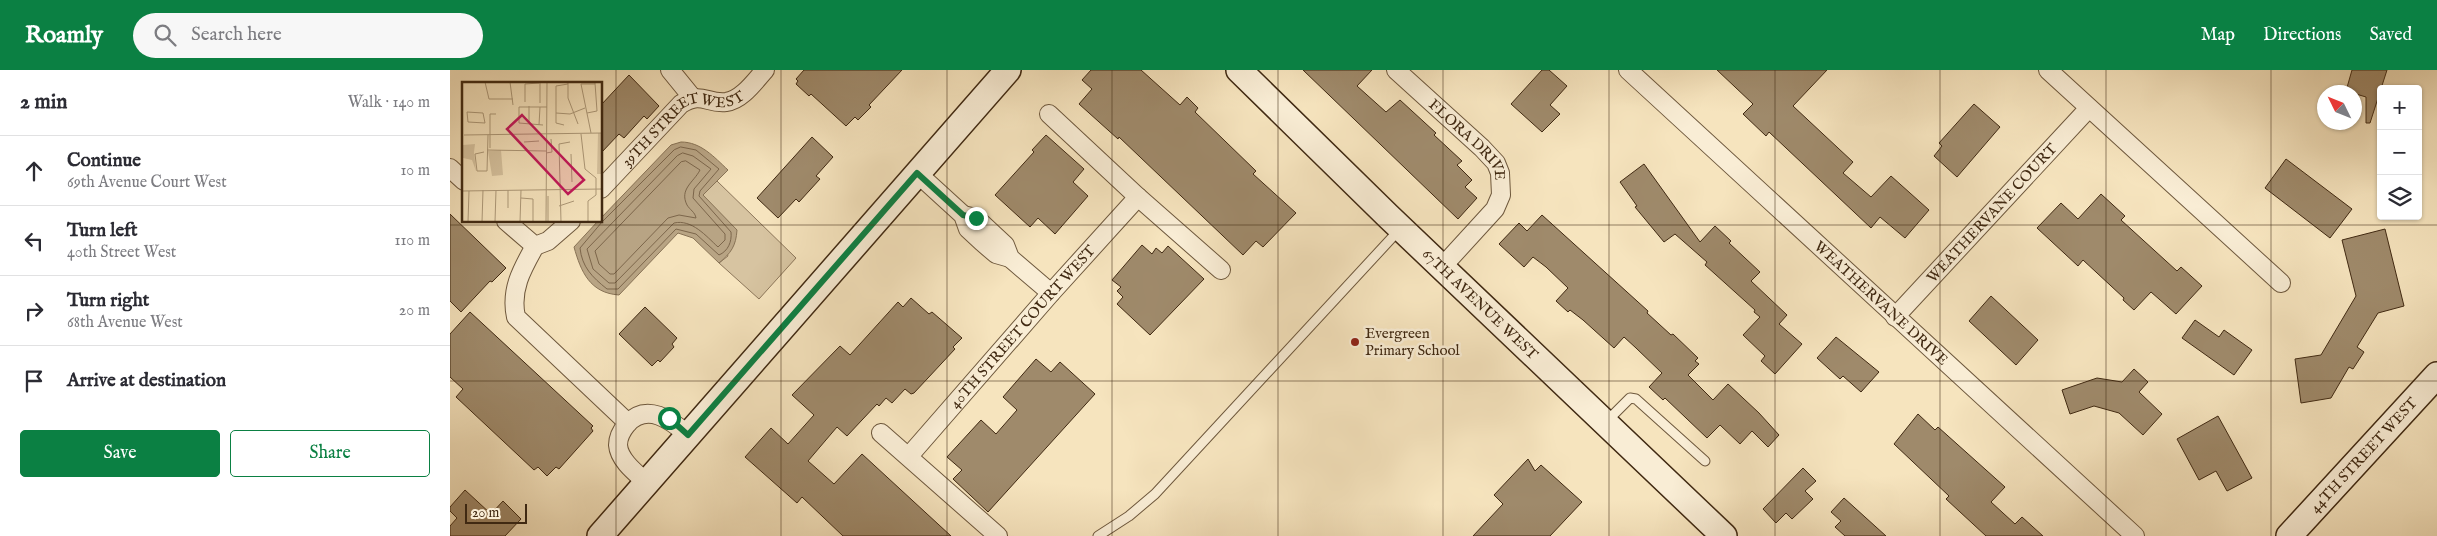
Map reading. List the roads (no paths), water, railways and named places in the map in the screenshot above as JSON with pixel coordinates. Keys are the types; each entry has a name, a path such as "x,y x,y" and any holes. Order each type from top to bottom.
{"street":[{"path":"670,70 692,97"},
{"name":"39TH STREET WEST","path":"602,188 681,104 692,97 726,102 736,98 765,70"},
{"path":"600,536 1008,70"},
{"name":"67TH AVENUE WEST","path":"1240,70 1401,228 1724,536"},
{"name":"FLORA DRIVE","path":"1396,70 1482,148 1496,163 1500,173 1501,195 1495,209 1442,267"},
{"name":"WEATHERVANE DRIVE","path":"1628,70 2134,536"},
{"path":"2048,70 2281,284"},
{"name":"WEATHERVANE COURT","path":"1895,317 2089,108"},
{"path":"1049,114 1138,197 1221,270"},
{"path":"450,168 462,179"},
{"path":"917,173 963,215 968,228 982,242 996,254 1010,258 1051,293"},
{"name":"40TH STREET COURT WEST","path":"909,456 1051,293 1138,197"},
{"path":"508,222 542,243"},
{"path":"570,222 542,243 526,262 514,292 516,317 628,423"},
{"name":"44TH STREET WEST","path":"2289,536 2437,375"},
{"path":"646,482 628,464 618,446 621,432 628,423 636,416 651,413 669,418 688,435"},
{"path":"881,433 998,536"}],"lane":[{"path":"1098,536 1129,516 1155,494 1401,228"},
{"path":"1605,423 1630,398 1636,399 1705,461"}],"water":[{"path":"681,142 701,147 728,170 703,195 737,230 732,249 719,263 693,238 678,233 619,295 601,290 588,280 580,265 574,247 597,222 602,222 602,217 671,145"}],"place":[{"name":"Evergreen Primary School","path":"1355,342"}]}
